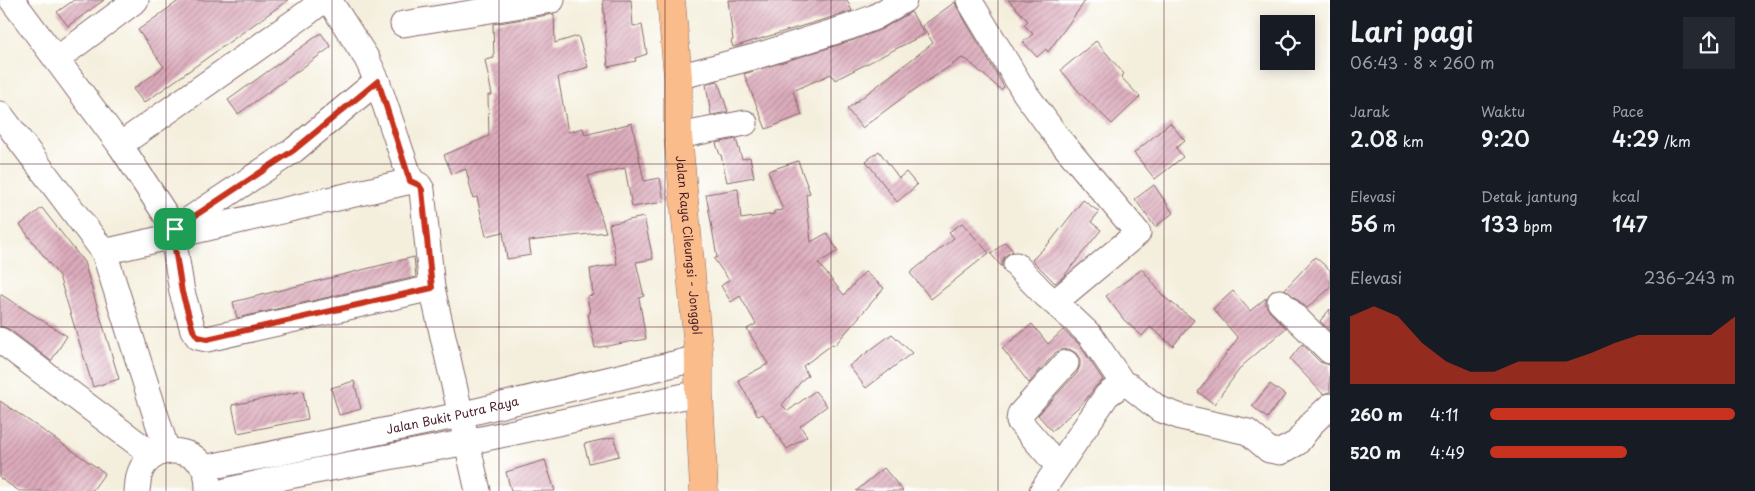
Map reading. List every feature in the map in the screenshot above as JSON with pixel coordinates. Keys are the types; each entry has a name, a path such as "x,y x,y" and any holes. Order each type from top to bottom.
{"main road":[{"name":"Jalan Raya Cileungsi - Jonggol","path":"671,0 678,77 678,136 699,358 704,491"}],"street":[{"path":"12,0 120,145 174,232 182,292 193,330 198,337 207,339 432,288"},
{"path":"57,59 136,0"},
{"path":"120,145 323,0"},
{"path":"329,0 367,59 378,81 410,181"},
{"path":"403,24 552,0"},
{"path":"678,77 757,56 849,27 875,17 904,0"},
{"path":"969,0 1025,93 1058,138 1138,233 1055,302"},
{"path":"174,232 294,150 378,81"},
{"path":"0,114 104,252 155,457"},
{"path":"678,136 745,123"},
{"path":"104,252 174,232 410,181 419,185 422,190 432,288 478,491"},
{"path":"1016,265 1042,292 1090,335 1124,385"},
{"path":"1280,302 1330,351"},
{"path":"0,340 155,457"},
{"path":"0,357 155,457"},
{"name":"Jalan Bukit Putra Raya","path":"206,480 460,415 699,358"},
{"path":"1058,466 1019,421 1020,414 1066,363"},
{"path":"1042,491 1107,395 1124,385 1130,386 1159,410 1181,417 1248,432 1269,450 1280,452 1297,442 1313,422 1330,406"},
{"path":"226,491 285,484 467,442 699,393"},
{"path":"137,491 138,478 155,457 182,452 194,457 206,480"}],"building":[{"path":"74,0 104,0 68,26 57,12"},
{"path":"180,0 288,0 144,103 133,89 164,67 138,30"},
{"path":"603,0 631,0 633,26 642,25 647,54 635,58 636,61 608,67"},
{"path":"728,0 847,0 852,11 733,47"},
{"path":"1008,0 1086,0 1048,52 1046,49 1037,57 1023,42 1033,34 1024,25 1028,21"},
{"path":"955,2 1004,87 1001,90 966,59 962,58 905,96 862,128 847,109 933,43 922,26"},
{"path":"911,12 925,34 835,80 831,74 793,91 802,115 766,129 744,74 854,40 882,29"},
{"path":"554,14 555,43 578,36 588,67 558,77 568,132 583,128 585,135 632,123 644,181 660,178 664,202 632,207 625,168 588,176 606,232 529,241 531,255 507,259 503,232 486,236 477,197 473,198 466,169 452,174 444,155 489,136 488,95 492,95 485,60 494,58 493,24"},
{"path":"321,33 331,47 238,114 228,100"},
{"path":"1096,41 1124,74 1121,77 1140,97 1112,124 1080,93 1061,70"},
{"path":"718,81 728,112 711,115 706,84"},
{"path":"1170,123 1185,141 1176,148 1183,157 1155,179 1134,153"},
{"path":"736,139 742,159 750,157 754,177 727,182 721,155 716,143"},
{"path":"879,151 899,178 906,172 917,185 897,202 866,161"},
{"path":"798,161 810,193 806,195 811,242 827,233 838,251 818,263 844,295 865,272 884,288 834,346 833,344 803,366 808,376 804,378 782,405 788,411 815,391 827,406 800,426 807,436 787,449 763,414 758,416 738,380 768,364 747,329 756,324 740,296 731,302 721,286 729,280 714,259 717,257 706,194 738,189 741,219 774,214 774,211 783,210 768,171"},
{"path":"1154,185 1173,213 1155,227 1135,199"},
{"path":"1083,200 1099,212 1091,222 1101,230 1064,276 1055,283 1032,260 1051,241"},
{"path":"42,208 84,262 119,379 93,387 59,276 20,225"},
{"path":"644,217 653,259 636,262 644,296 639,298 646,339 595,348 588,314 590,313 587,296 593,295 590,269 617,264 609,224"},
{"path":"962,223 989,253 931,299 910,273 954,238 949,232"},
{"path":"1005,242 1013,251 1006,255 1002,261 1002,267 991,254"},
{"path":"414,257 416,277 237,318 233,302"},
{"path":"1315,257 1330,270 1330,288 1307,308 1285,289"},
{"path":"1142,269 1164,297 1194,320 1173,346 1150,327 1142,336 1124,320 1106,296"},
{"path":"1233,291 1250,311 1266,298 1266,305 1270,312 1286,328 1242,366 1214,404 1198,392 1238,338 1213,309"},
{"path":"0,294 67,336 51,361 9,329 0,326"},
{"path":"1330,309 1330,331 1320,321"},
{"path":"1032,324 1048,344 1063,330 1079,344 1103,380 1095,387 1085,401 1052,431 1038,415 1077,373 1080,359 1076,353 1069,349 1061,350 1055,353 1029,383 1002,348"},
{"path":"892,334 912,353 866,388 849,366"},
{"path":"1302,344 1320,362 1330,365 1330,392 1323,394 1290,359"},
{"path":"354,381 361,409 339,415 331,388"},
{"path":"1270,384 1285,395 1267,418 1252,406"},
{"path":"303,391 308,419 238,433 232,405"},
{"path":"0,401 105,473 92,491 19,491 0,478"},
{"path":"614,437 619,456 589,463 584,444"},
{"path":"545,460 555,491 511,491 506,472"},
{"path":"884,468 903,491 856,491"}],"route":[{"path":"378,81 410,181 419,185 422,190 432,288 207,339 198,337 193,330 182,292 173,236 175,229 268,169 324,127 378,81"}]}
